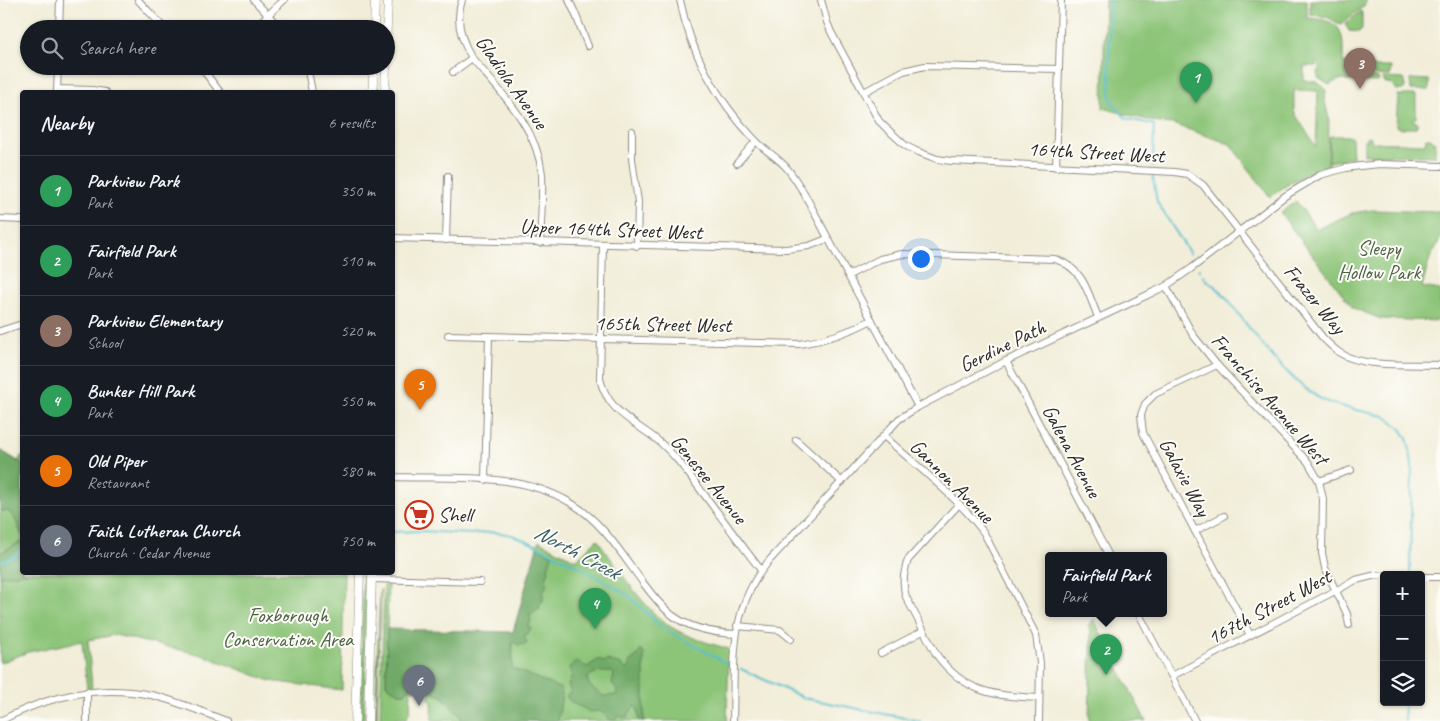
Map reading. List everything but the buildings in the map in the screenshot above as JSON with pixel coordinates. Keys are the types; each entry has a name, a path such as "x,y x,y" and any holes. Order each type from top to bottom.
{"main road":[{"path":"374,20 375,0"},
{"path":"387,20 388,0"},
{"path":"373,75 373,90"},
{"path":"385,90 386,75"},
{"path":"355,721 360,575"},
{"path":"368,721 372,576"}],"street":[{"path":"59,20 60,0"},
{"path":"138,0 157,20"},
{"path":"254,0 273,20"},
{"path":"263,20 284,0"},
{"name":"Gladiola Avenue","path":"462,0 459,19 466,48 472,58 521,116 536,145 542,176 540,243"},
{"path":"569,0 588,46"},
{"name":"Gannon Avenue","path":"680,0 687,30 710,82 723,103 756,141 784,165 795,180 849,275 918,407"},
{"name":"164th Street West","path":"821,0 829,27 879,121 906,146 925,154 951,161 1187,174 1203,185 1240,232"},
{"path":"1056,167 1061,0"},
{"path":"453,72 472,58"},
{"path":"864,92 903,71 925,66 1059,69"},
{"path":"57,90 58,75"},
{"path":"208,75 219,90"},
{"path":"309,75 312,90"},
{"path":"632,130 632,159 638,202 637,246"},
{"path":"737,163 756,141"},
{"name":"Gerdine Path","path":"733,721 736,634 745,598 761,570 899,419 1006,361 1166,286 1240,232 1285,196 1320,175 1346,168 1380,164 1440,166"},
{"path":"446,240 448,176"},
{"path":"0,219 20,220"},
{"name":"Frazer Way","path":"1240,232 1322,338 1340,353 1368,362 1440,364"},
{"name":"Upper 164th Street West","path":"395,238 786,249 809,246 827,239"},
{"name":"Genesee Avenue","path":"603,245 600,339 600,379 603,391 608,401 618,412 657,440 680,462 761,570"},
{"path":"849,275 880,259 902,254 1055,258 1068,263 1078,273 1098,317"},
{"name":"Franchise Avenue West","path":"1166,286 1193,335 1217,365 1308,462 1319,481 1323,499 1322,553 1325,568 1347,614 1350,625"},
{"name":"165th Street West","path":"448,335 800,344 837,336 872,320"},
{"path":"0,331 20,325"},
{"path":"485,480 489,336"},
{"name":"Galena Avenue","path":"1006,361 1107,552"},
{"name":"Galaxie Way","path":"1217,365 1155,394 1145,404 1141,415 1143,433 1250,635"},
{"name":"Gannon Avenue","path":"884,436 959,504 984,533 1033,626 1040,653 1039,721"},
{"path":"796,440 842,482"},
{"path":"1319,481 1351,470"},
{"path":"395,477 507,481 529,485 552,493 572,503 605,532 656,599 672,615 686,624 702,630 736,634"},
{"path":"959,504 908,560 904,570 903,588 906,597 923,631 942,662 959,679 982,691 1001,696 1039,698"},
{"path":"1195,531 1224,516"},
{"path":"372,576 480,582"},
{"name":"167th Street West","path":"1172,676 1335,590 1356,580 1380,576"},
{"path":"1425,577 1440,577"},
{"path":"1141,617 1196,721"},
{"path":"737,626 780,630 791,639"},
{"path":"881,653 923,631"},
{"path":"87,692 87,721"},
{"path":"0,721 38,703 87,692 121,692 150,695 226,721"}],"green space":[{"path":"1105,0 1307,0 1307,18 1328,21 1338,28 1343,42 1343,63 1347,63 1347,77 1378,78 1379,80 1378,82 1339,80 1329,85 1318,78 1319,62 1316,62 1316,66 1304,66 1304,80 1317,82 1326,89 1325,101 1329,119 1328,165 1312,171 1270,197 1230,144 1173,124 1159,123 1103,108","holes":["1294,90 1318,91 1316,147 1294,112"]},
{"path":"1310,0 1367,0 1363,7 1341,24 1327,17 1310,15"},
{"path":"1361,11 1362,29 1359,32 1349,31 1345,24"},
{"path":"1372,67 1391,67 1390,76 1372,75"},
{"path":"1383,78 1404,79 1405,88 1397,90 1392,84 1383,82"},
{"path":"1410,80 1429,80 1429,90 1411,90"},
{"path":"1398,95 1416,95 1416,118 1413,118 1413,121 1417,122 1415,128 1398,128 1396,126"},
{"path":"1330,136 1348,136 1352,138 1353,157 1329,162"},
{"path":"1371,137 1371,142 1425,144 1426,138 1431,138 1435,142 1435,156 1364,155 1364,140"},
{"name":"Sleepy Hollow Park","path":"1296,201 1317,229 1352,213 1372,210 1440,212 1440,240 1430,258 1422,287 1440,290 1440,321 1381,319 1353,308 1280,213"},
{"name":"Foxborough Conservation Area","path":"0,450 18,461 20,458 20,575 344,575 342,690 270,681 202,655 115,635 88,640 92,688 87,689 82,641 28,652 0,663"},
{"path":"0,450 20,463 20,531 15,519 8,511 0,511"},
{"path":"597,539 641,599 661,619 685,634 729,649 727,721 511,721 513,632 539,541 576,560"},
{"path":"20,542 20,574 0,576 0,553"},
{"path":"537,547 552,555 548,568 547,584 543,593 543,601 539,605 540,608 530,614 531,622 528,627 531,628 528,634 525,634 526,645 522,644 519,646 513,641 512,668 560,688 562,694 558,721 462,721 459,712 455,711 442,696 435,694 429,688 413,684 405,693 399,693 386,684 387,629 513,632"},
{"path":"363,575 368,575 364,721 360,721"},
{"path":"388,584 386,684 400,693 405,693 413,684 429,688 435,694 442,696 459,711 462,721 432,720 432,701 429,700 430,690 411,689 410,712 407,719 395,718 395,721 380,721 384,585"},
{"path":"380,590 377,721 375,721"},
{"path":"1093,620 1146,721 1089,721 1091,630 1088,625"},
{"path":"641,649 644,654 644,721 639,720 638,710 634,706 626,718 619,716 612,721 600,711 589,712 573,704 566,696 571,692 568,685 572,676 569,667 577,661 587,667 599,659 604,662 607,660 621,665 628,670 629,662 638,655","holes":["601,672 612,672 614,675 612,684 617,690 616,695 604,696 589,685 588,679 592,675"]}],"waterway":[{"path":"1110,0 1109,62 1111,102 1126,118 1154,125 1153,166"},
{"path":"1153,177 1157,202 1190,254"},
{"path":"1203,275 1224,295 1274,358 1310,392 1336,405 1384,416 1401,429 1407,438 1412,466 1410,571"},
{"name":"North Creek","path":"395,532 421,531 471,534 494,532 512,535 580,567 628,595 661,627 726,663"},
{"name":"North Creek","path":"0,562 20,553"},
{"name":"North Creek","path":"741,669 804,698 920,721"},
{"path":"1404,706 1405,721"}],"place":[{"name":"Parkview Elementary","path":"1360,89"},
{"name":"Parkview Park","path":"1196,103"},
{"name":"Old Piper","path":"420,410"},
{"name":"Shell","path":"419,515"},
{"name":"Bunker Hill Park","path":"595,629"},
{"name":"Fairfield Park","path":"1106,675"},
{"name":"Faith Lutheran Church","path":"419,706"}]}
